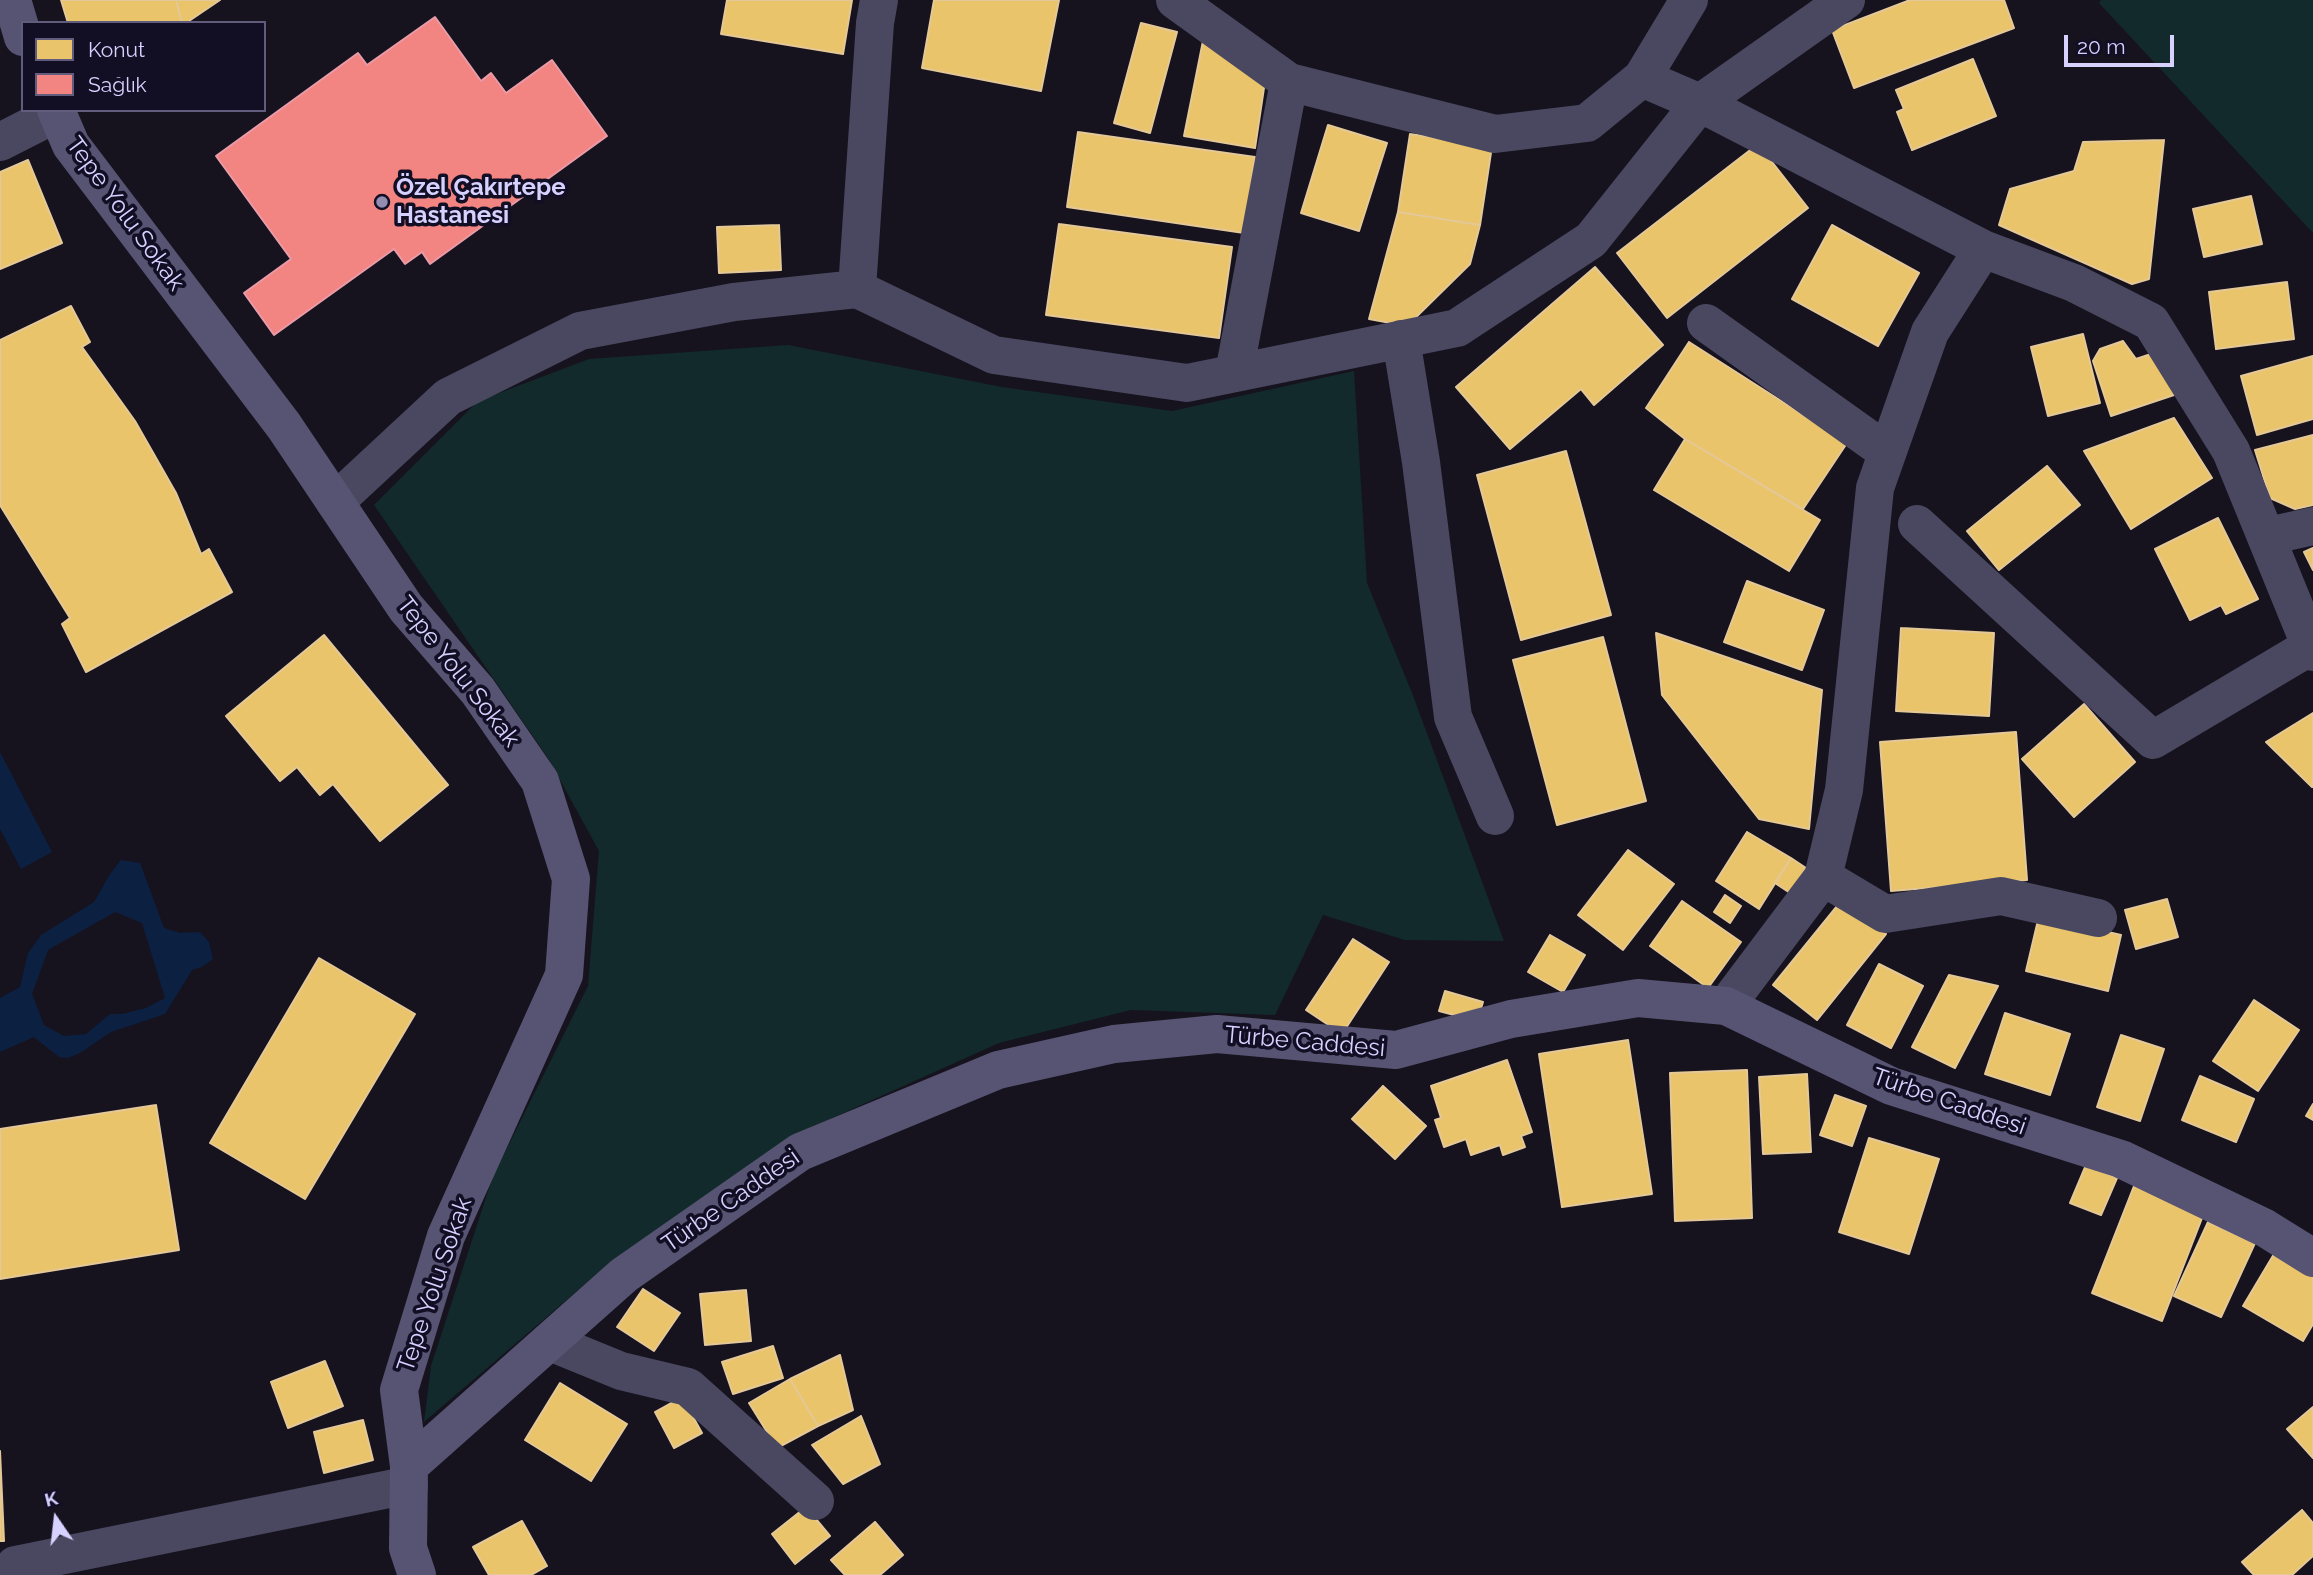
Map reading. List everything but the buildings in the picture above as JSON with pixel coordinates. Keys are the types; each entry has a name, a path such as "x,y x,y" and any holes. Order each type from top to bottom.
{"street":[{"path":"12,0 21,30"},
{"path":"857,289 875,23 879,0"},
{"path":"1175,0 1289,82 1495,134 1587,124 1642,78 1689,0"},
{"path":"335,502 447,397 580,331 734,302 857,289 995,355 1187,383 1457,328 1591,240 1700,103 1846,0"},
{"path":"1642,78 1700,103 1983,249 2074,283 2151,322 2231,450 2312,649 2153,740 1917,524"},
{"path":"1234,373 1289,82"},
{"path":"0,142 56,112"},
{"name":"Tepe Yolu Sokak","path":"56,112 71,145 284,426 406,608 478,691 540,781 571,879 564,975 446,1236 399,1390 409,1476 408,1548 417,1575"},
{"path":"1726,1006 1823,877 1843,790 1875,488 1930,331 1983,249"},
{"path":"1706,323 1887,452"},
{"path":"1401,339 1421,462 1452,718 1494,816"},
{"path":"2267,536 2313,526"},
{"path":"1823,877 1885,914 2001,896 2098,918"},
{"name":"Türbe Caddesi","path":"409,1476 624,1275 800,1152 999,1070 1114,1044 1217,1034 1396,1050 1511,1019 1638,998 1726,1006 1891,1086 2121,1159 2265,1228 2313,1258"},
{"path":"550,1342 621,1371 688,1387 815,1501"},
{"path":"10,1569 409,1476"}],"green space":[{"path":"2101,0 2313,0 2313,233 2099,3"},
{"path":"788,345 1002,387 1172,411 1354,371 1367,583 1412,693 1504,941 1405,940 1323,915 1275,1015 1131,1010 999,1043 788,1138 612,1261 424,1422 431,1366 493,1176 588,986 599,851 548,758 374,505 478,401 589,359"}],"water":[{"path":"0,752 52,852 21,869 0,829"},
{"path":"121,860 140,863 164,928 180,933 200,932 209,942 213,959 192,970 165,1014 111,1032 80,1053 68,1058 59,1057 34,1037 0,1052 0,998 20,987 28,953 41,935 94,902","holes":["115,912 142,923 165,998 146,1008 110,1014 86,1034 64,1036 44,1025 32,994 48,950"]}],"place":[{"name":"Özel Çakırtepe Hastanesi","path":"382,202"}]}
